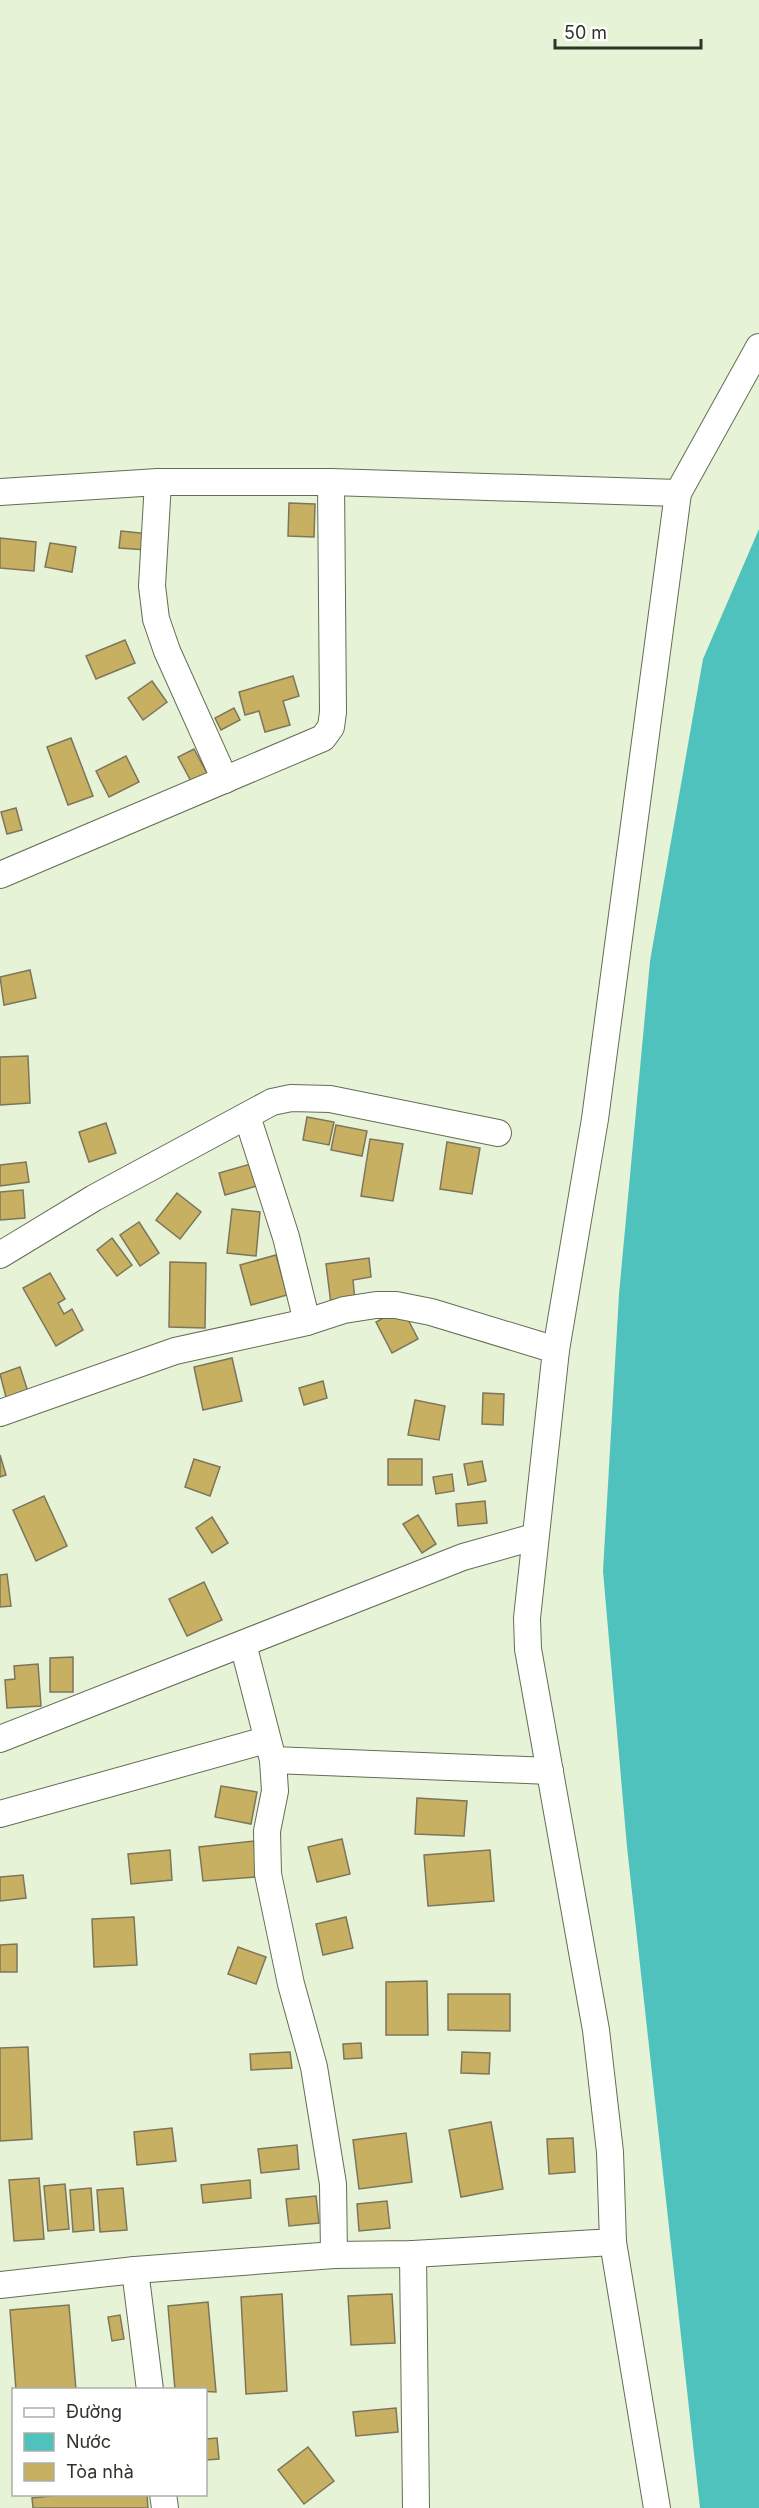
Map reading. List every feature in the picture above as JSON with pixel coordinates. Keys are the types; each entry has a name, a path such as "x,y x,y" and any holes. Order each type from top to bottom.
{"street":[{"path":"657,2508 614,2242 610,2152 596,2030 528,1649 527,1618 556,1350 595,1119 678,493 759,347"},
{"path":"0,492 158,482 331,482 678,493"},
{"path":"158,482 152,586 156,619 167,651 225,780"},
{"path":"0,875 323,738 331,727 331,482"},
{"path":"0,1255 94,1198 272,1102 312,1097 498,1133"},
{"path":"247,1116 286,1237 307,1322"},
{"path":"0,1413 175,1351 307,1322 345,1310 396,1305 431,1312 556,1350"},
{"path":"0,1739 463,1557 534,1537"},
{"path":"243,1644 270,1750 275,1791 267,1831 268,1874 291,1984 314,2067 333,2184 334,2255"},
{"path":"0,1814 270,1750 550,1771"},
{"path":"0,2285 135,2270 334,2255 412,2254 614,2242"},
{"path":"412,2254 416,2508"},
{"path":"135,2270 150,2388"}],"water":[{"path":"759,529 759,2508 700,2508 627,1847 603,1571 619,1294 650,961 703,659"}],"building":[{"path":"289,503 315,504 314,537 288,536"},
{"path":"121,531 149,534 147,550 119,548"},
{"path":"0,538 36,542 34,571 0,568"},
{"path":"50,543 76,547 72,572 45,567"},
{"path":"125,640 135,663 96,679 86,656"},
{"path":"293,676 299,696 283,701 290,725 265,732 259,711 245,715 239,692"},
{"path":"152,681 167,702 143,720 128,698"},
{"path":"234,708 240,720 221,730 215,718"},
{"path":"71,738 93,796 68,805 47,747"},
{"path":"194,749 208,775 192,783 178,757"},
{"path":"126,756 139,782 109,797 96,771"},
{"path":"16,808 22,830 7,834 1,812"},
{"path":"30,970 36,998 4,1005 0,977"},
{"path":"28,1056 30,1103 0,1105 0,1057"},
{"path":"307,1117 334,1122 329,1145 303,1140"},
{"path":"106,1123 116,1153 89,1162 79,1132"},
{"path":"336,1125 367,1131 362,1156 331,1150"},
{"path":"370,1139 403,1144 393,1201 361,1196"},
{"path":"447,1142 480,1148 472,1194 440,1189"},
{"path":"26,1162 29,1182 0,1186 0,1165"},
{"path":"258,1162 264,1184 225,1195 219,1173"},
{"path":"23,1190 25,1218 0,1220 0,1192"},
{"path":"177,1193 201,1212 180,1239 156,1220"},
{"path":"232,1209 260,1212 256,1256 227,1253"},
{"path":"139,1222 159,1253 140,1266 120,1235"},
{"path":"112,1238 132,1265 117,1276 97,1250"},
{"path":"276,1255 287,1295 251,1305 240,1265"},
{"path":"369,1258 371,1277 353,1280 355,1301 331,1304 326,1264"},
{"path":"170,1262 206,1263 205,1328 169,1327"},
{"path":"50,1273 65,1299 58,1303 64,1314 72,1309 83,1330 56,1346 23,1288"},
{"path":"402,1308 418,1339 392,1353 376,1322"},
{"path":"232,1358 242,1401 203,1410 194,1367"},
{"path":"20,1367 29,1395 7,1401 0,1374"},
{"path":"323,1381 327,1398 304,1405 299,1388"},
{"path":"483,1393 504,1394 503,1425 482,1424"},
{"path":"415,1400 445,1406 439,1440 408,1435"},
{"path":"0,1455 6,1475 0,1477"},
{"path":"194,1459 220,1467 210,1496 185,1487"},
{"path":"388,1459 422,1459 422,1485 388,1485"},
{"path":"482,1461 486,1481 468,1485 464,1464"},
{"path":"452,1474 454,1491 436,1494 433,1477"},
{"path":"44,1496 67,1546 36,1561 13,1510"},
{"path":"485,1501 487,1523 458,1526 456,1504"},
{"path":"418,1515 436,1544 422,1553 403,1524"},
{"path":"212,1517 228,1543 212,1553 196,1528"},
{"path":"7,1574 11,1606 0,1607 0,1575"},
{"path":"204,1582 222,1620 187,1636 169,1599"},
{"path":"73,1657 73,1692 50,1692 50,1658"},
{"path":"38,1664 41,1706 7,1708 5,1680 15,1679 14,1666"},
{"path":"221,1786 257,1792 251,1824 215,1817"},
{"path":"417,1798 467,1801 464,1836 415,1834"},
{"path":"342,1839 350,1874 317,1882 308,1847"},
{"path":"254,1841 257,1877 203,1881 199,1847"},
{"path":"170,1850 172,1880 131,1884 128,1854"},
{"path":"490,1850 494,1901 428,1906 424,1855"},
{"path":"23,1875 26,1898 0,1901 0,1877"},
{"path":"134,1917 137,1965 94,1967 92,1919"},
{"path":"346,1917 353,1948 323,1955 316,1924"},
{"path":"17,1944 17,1972 0,1972 0,1945"},
{"path":"238,1947 266,1957 256,1984 228,1974"},
{"path":"427,1981 428,2035 386,2035 386,1982"},
{"path":"448,1994 510,1994 510,2031 448,2030"},
{"path":"361,2043 362,2058 344,2059 343,2044"},
{"path":"28,2047 32,2139 0,2141 0,2048"},
{"path":"290,2052 292,2068 251,2070 250,2054"},
{"path":"462,2052 490,2053 489,2074 461,2073"},
{"path":"491,2122 503,2189 461,2197 449,2130"},
{"path":"172,2128 176,2161 137,2165 134,2132"},
{"path":"406,2133 412,2182 359,2189 353,2140"},
{"path":"573,2138 575,2172 549,2174 547,2139"},
{"path":"297,2145 299,2169 261,2173 258,2149"},
{"path":"39,2178 44,2239 14,2241 9,2180"},
{"path":"250,2180 251,2198 203,2203 201,2185"},
{"path":"65,2184 69,2229 48,2231 44,2186"},
{"path":"91,2188 94,2230 73,2232 70,2190"},
{"path":"123,2188 127,2230 100,2232 97,2190"},
{"path":"316,2196 319,2223 289,2226 286,2199"},
{"path":"387,2201 390,2228 359,2231 357,2204"},
{"path":"282,2294 287,2391 246,2394 241,2297"},
{"path":"392,2294 395,2343 351,2345 348,2296"},
{"path":"208,2302 216,2392 207,2392 207,2388 175,2388 168,2306"},
{"path":"69,2305 76,2388 16,2388 10,2310"},
{"path":"120,2315 124,2339 112,2341 108,2317"},
{"path":"396,2408 398,2432 356,2436 353,2412"},
{"path":"217,2438 219,2459 207,2460 207,2439"},
{"path":"308,2447 334,2481 304,2504 278,2470"},
{"path":"147,2496 148,2508 33,2508 32,2498"}]}
